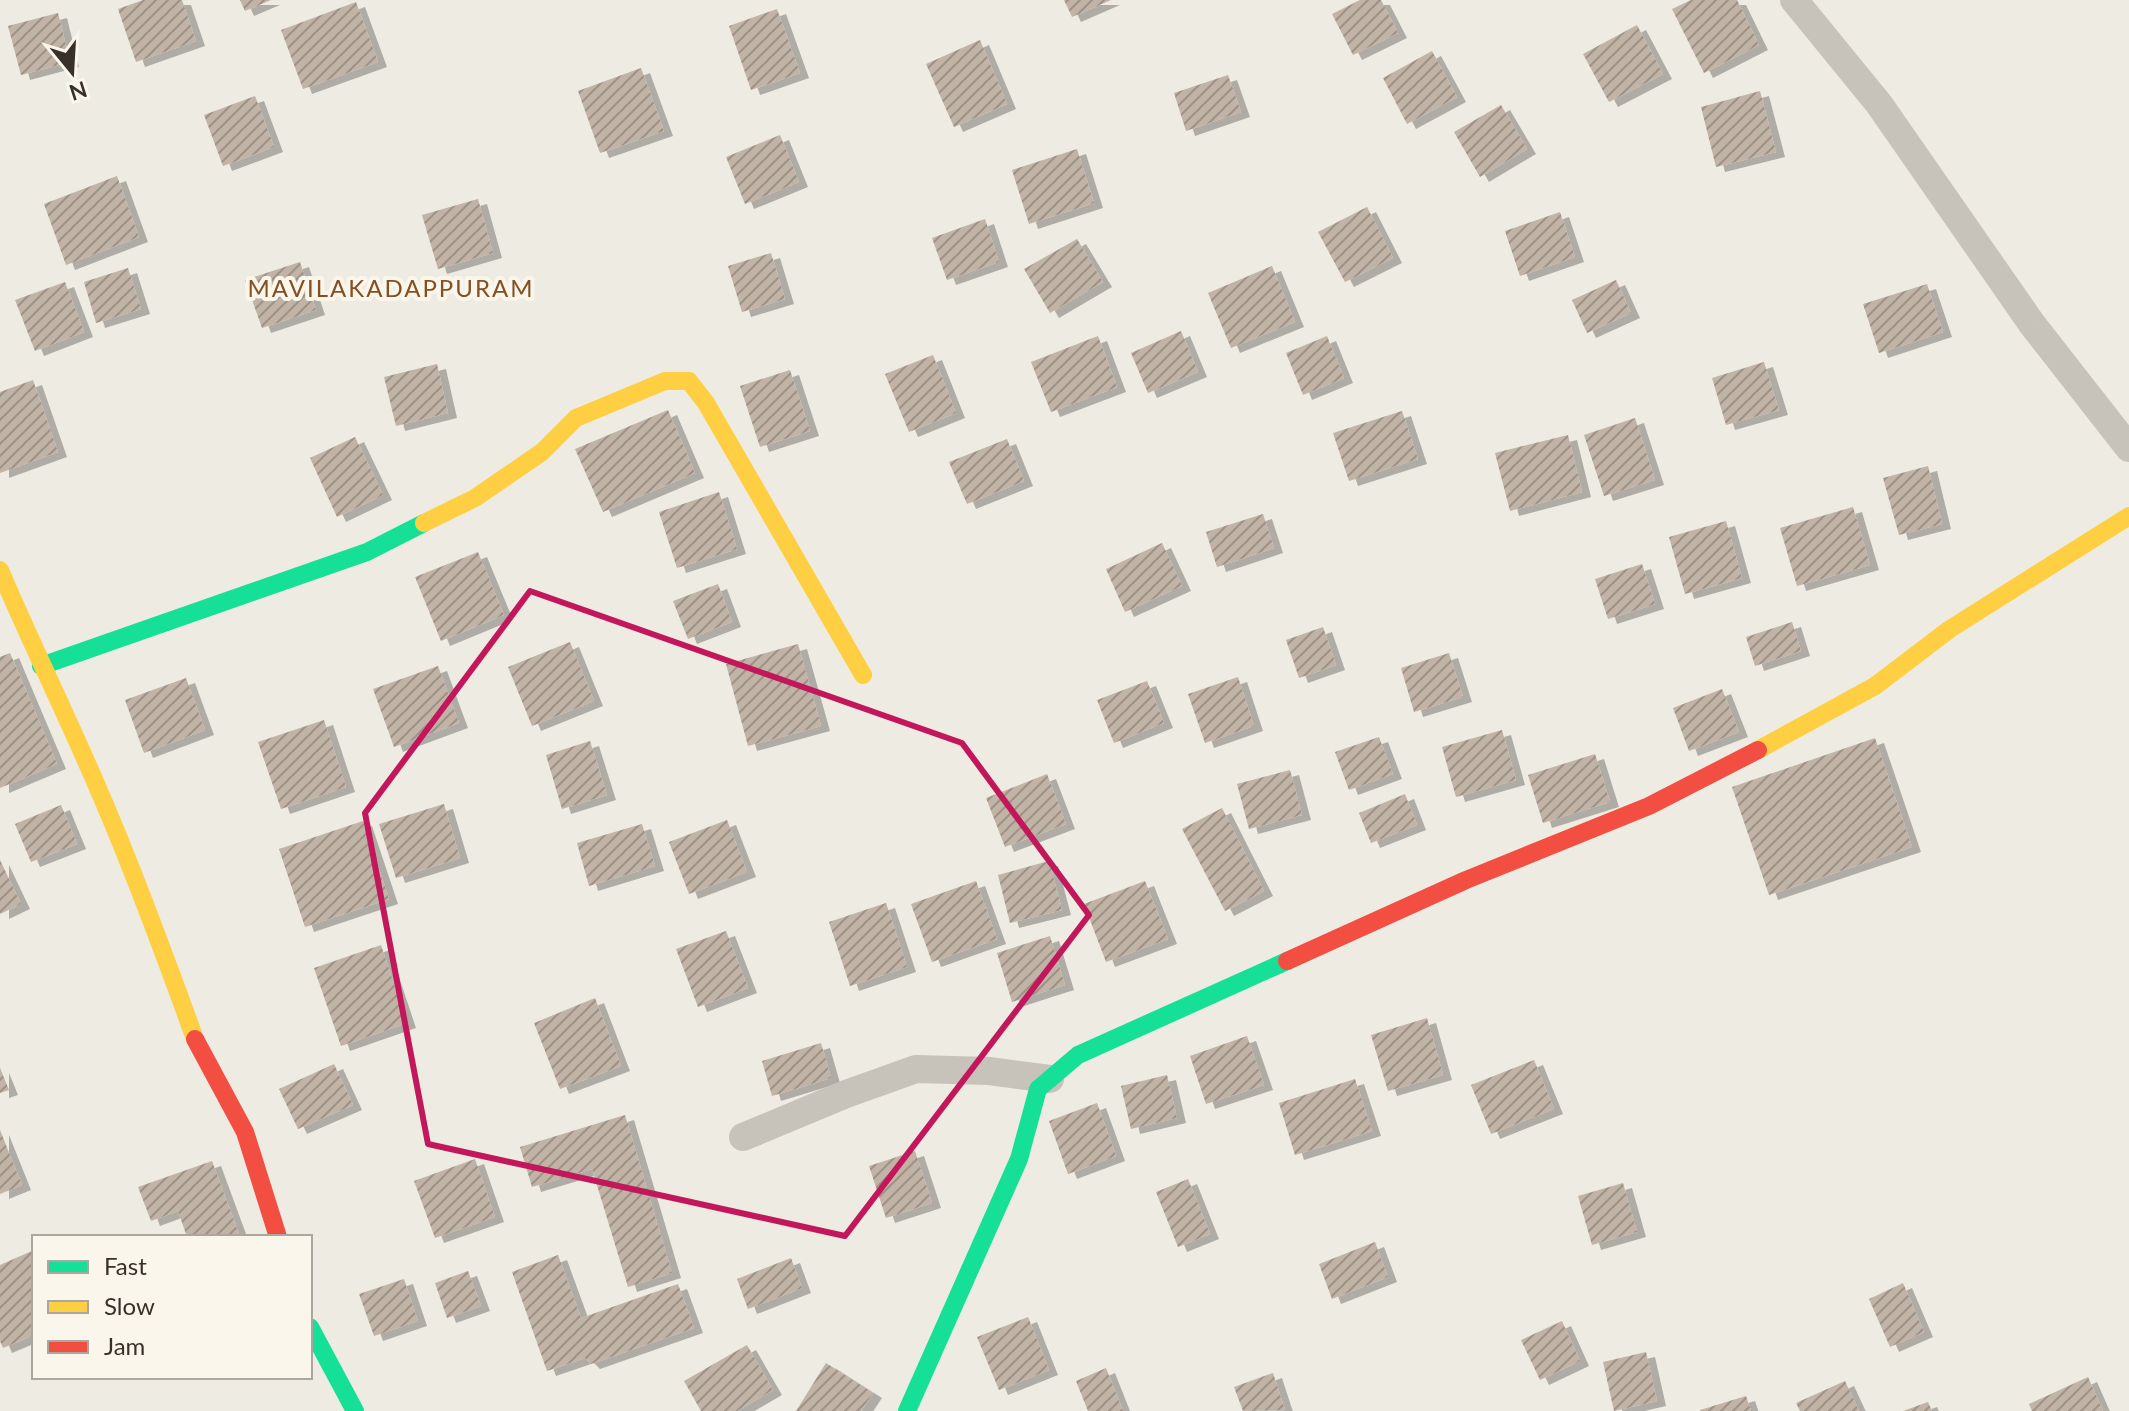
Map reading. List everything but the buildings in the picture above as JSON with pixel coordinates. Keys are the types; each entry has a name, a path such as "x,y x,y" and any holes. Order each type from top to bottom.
{"street":[{"path":"1794,0 1879,104 2032,324 2129,448"},
{"path":"41,666 367,552 475,498 542,452 576,418 665,381 689,381 706,403 863,675"},
{"path":"907,1411 1019,1159 1038,1089 1078,1055 1466,880 1649,806 1761,749 1875,686 1950,629 2129,516"},
{"path":"0,570 100,792 143,897 195,1039 245,1132 277,1235"},
{"path":"743,1137 916,1069 989,1071 1050,1079"},
{"path":"312,1331 355,1411"}],"highlighted area":[{"path":"530,591 962,743 1089,915 845,1236 428,1144 365,813"}],"traffic: fast":[{"path":"41,666 367,552 424,523"},
{"path":"907,1411 1019,1159 1038,1089 1078,1055 1287,961"},
{"path":"312,1331 355,1411"}],"traffic: slow":[{"path":"424,523 475,498 542,452 576,418 665,381 689,381 706,403 863,675"},
{"path":"1758,750 1875,686 1950,629 2129,516"},
{"path":"0,570 113,823 195,1039"}],"traffic: jam":[{"path":"1287,961 1466,880 1649,806 1758,750"},
{"path":"195,1039 245,1132 277,1235"}],"district":[{"name":"MAVILAKADAPPURAM","path":"391,289"}]}
